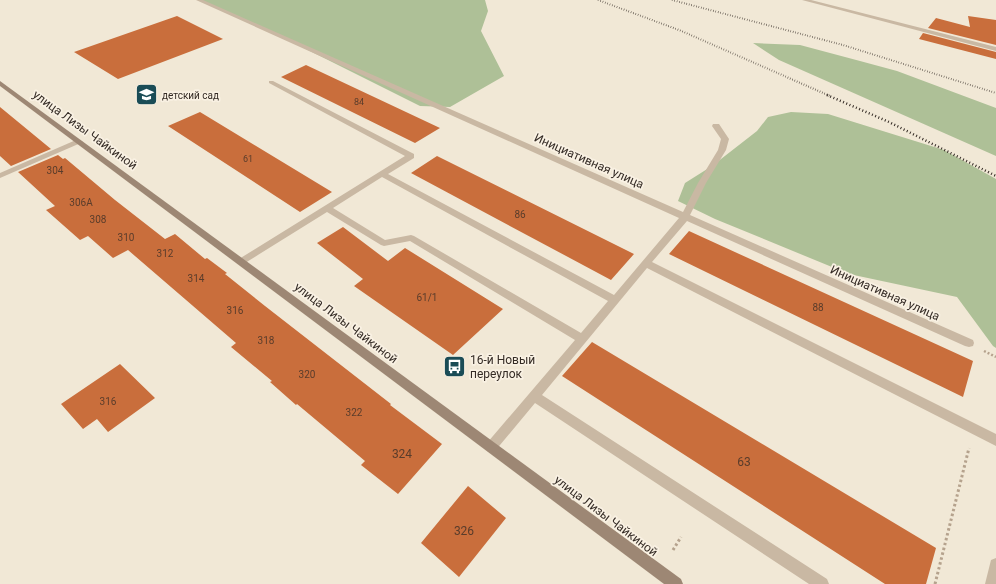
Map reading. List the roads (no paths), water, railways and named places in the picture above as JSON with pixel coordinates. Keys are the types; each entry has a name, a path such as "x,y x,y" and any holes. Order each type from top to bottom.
{"main road":[{"name":"улица Лизы Чайкиной","path":"0,83 676,584"}],"street":[{"name":"Инициативная улица","path":"199,0 968,343"},
{"path":"805,0 996,49"},
{"path":"242,261 411,156 271,82"},
{"path":"491,447 685,217 702,183 722,150 725,139 716,126"},
{"path":"0,176 79,142"},
{"path":"382,174 615,300"},
{"path":"327,208 384,243 411,238 582,339"},
{"path":"645,264 996,440"},
{"path":"534,396 822,584"},
{"path":"992,584 996,565"}],"railway":[{"path":"598,0 679,30 830,96"},
{"path":"672,0 843,45 996,93"},
{"path":"827,95 889,122 996,176"}],"place":[{"name":"детский сад","path":"147,95"},
{"name":"16-й Новый переулок","path":"455,367"}]}
